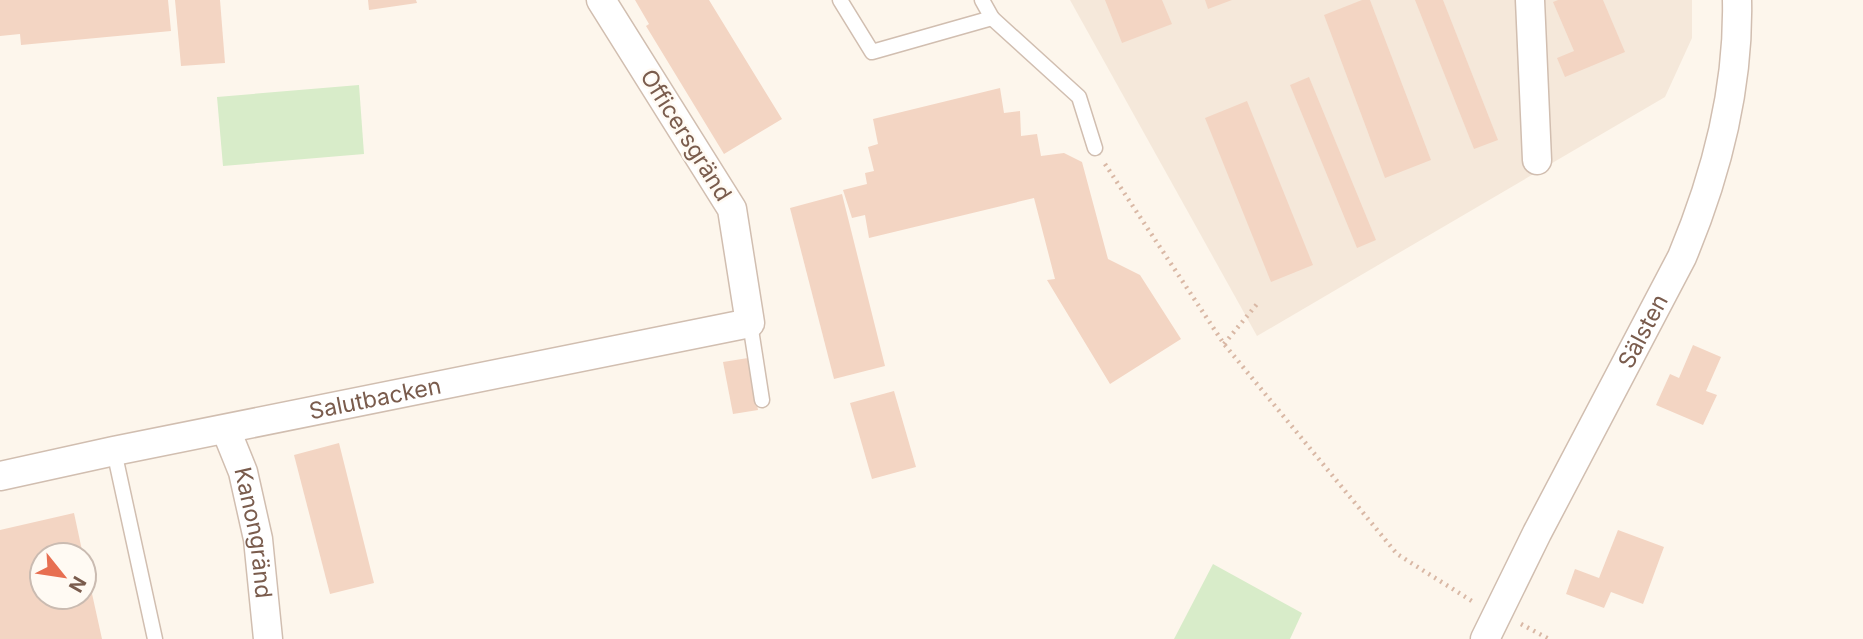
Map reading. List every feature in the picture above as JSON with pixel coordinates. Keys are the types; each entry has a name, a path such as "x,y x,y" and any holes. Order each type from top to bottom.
{"street":[{"name":"Officersgränd","path":"601,0 732,209 750,323"},
{"path":"1530,0 1536,160"},
{"name":"Sälsten","path":"1485,639 1537,533 1682,257 1707,194 1733,77 1737,0"},
{"name":"Salutbacken","path":"0,476 750,323"},
{"name":"Kanongränd","path":"226,430 243,472 258,539 268,639"}],"lane":[{"path":"840,0 872,52 992,18"},
{"path":"982,0 992,18 1079,97 1095,148"},
{"path":"750,323 762,400"},
{"path":"114,451 155,639"}],"path":[{"path":"1095,148 1224,344 1397,554 1479,605"},
{"path":"1224,344 1257,304"}],"shaded area":[{"path":"1070,0 1692,0 1692,38 1665,97 1257,336"}],"green space":[{"path":"359,85 364,154 223,166 217,97"},
{"path":"1213,564 1302,613 1290,639 1174,639"}],"building":[{"path":"0,0 168,0 171,31 21,45 20,34 0,36"},
{"path":"175,0 220,0 225,63 181,66"},
{"path":"368,0 416,0 417,3 369,10"},
{"path":"635,0 709,0 782,119 724,154 646,26 649,24"},
{"path":"1105,0 1162,0 1172,24 1122,43"},
{"path":"1205,0 1232,0 1208,9"},
{"path":"1362,0 1370,0 1431,160 1385,178 1324,15"},
{"path":"1415,0 1443,0 1498,140 1474,149"},
{"path":"1603,0 1625,52 1565,77 1557,58 1574,51 1553,2"},
{"path":"1309,77 1376,240 1357,248 1290,85"},
{"path":"1000,88 1004,113 1020,111 1021,136 1037,134 1041,156 1064,153 1082,162 1108,259 1140,275 1181,339 1110,384 1047,280 1055,279 1034,198 869,238 865,215 852,218 843,190 867,184 865,173 874,171 868,147 878,144 873,119"},
{"path":"1247,101 1313,265 1271,282 1205,118"},
{"path":"842,194 885,366 834,379 790,208"},
{"path":"1693,345 1721,357 1706,391 1717,395 1703,425 1656,405 1670,374 1679,378"},
{"path":"748,358 758,410 733,414 723,362"},
{"path":"894,391 916,467 872,479 850,403"},
{"path":"339,443 374,583 330,594 294,455"},
{"path":"74,513 80,541 28,541 28,611 96,611 102,639 0,639 0,530"},
{"path":"1618,530 1664,547 1643,604 1611,592 1604,608 1566,594 1575,569 1599,578"}]}
